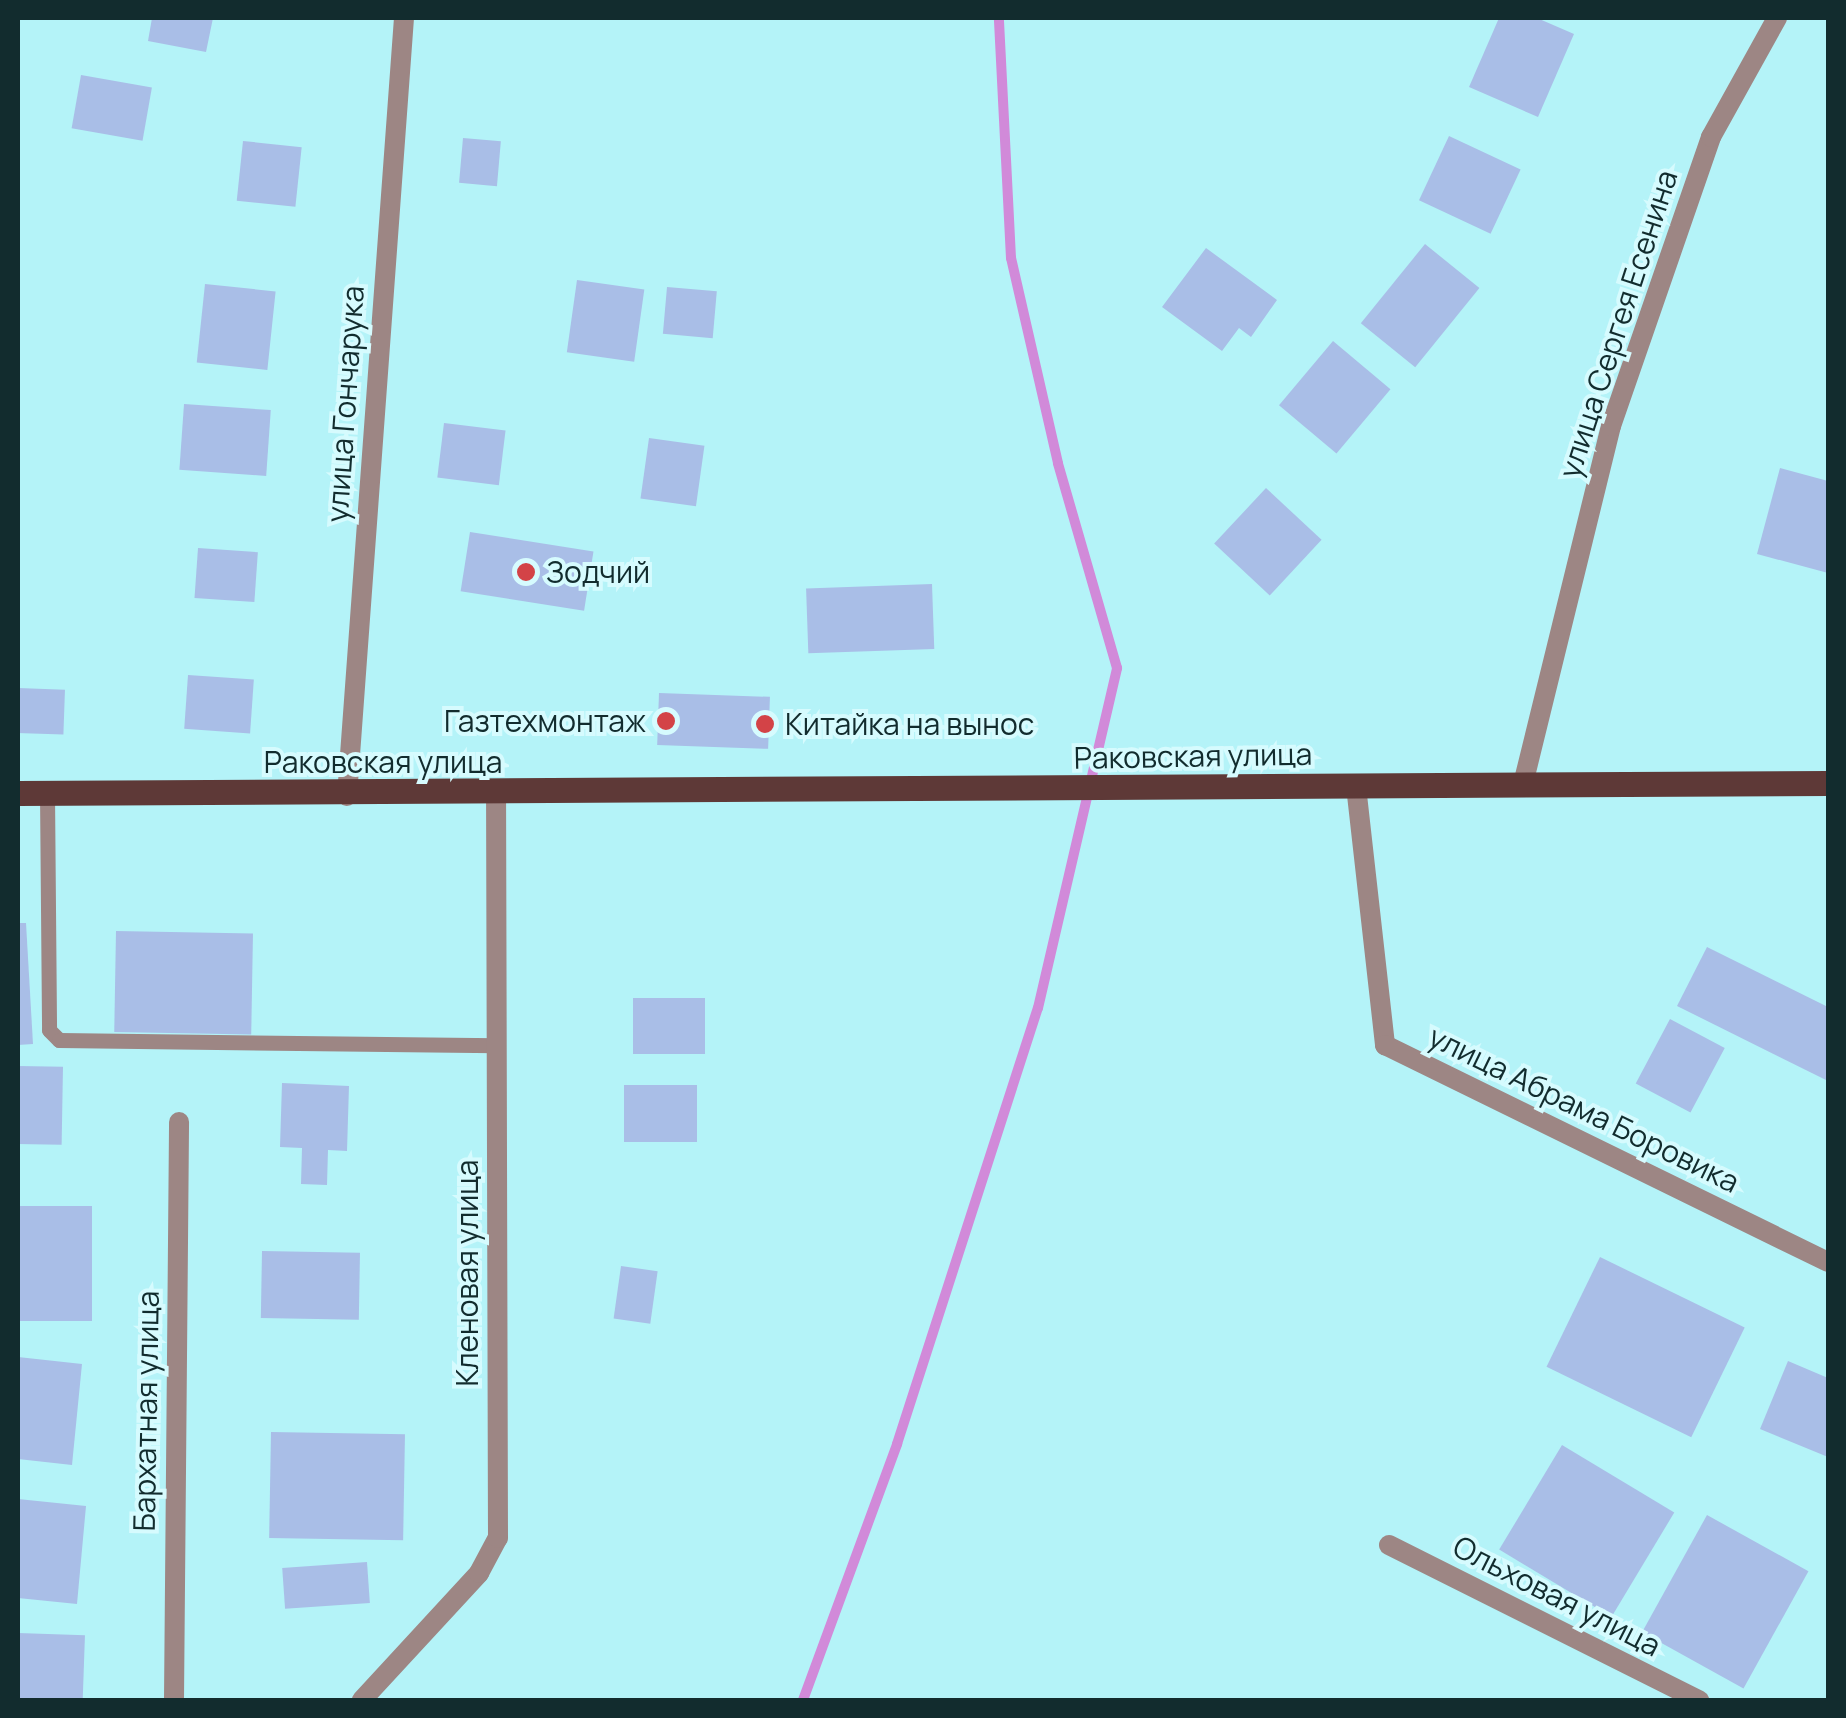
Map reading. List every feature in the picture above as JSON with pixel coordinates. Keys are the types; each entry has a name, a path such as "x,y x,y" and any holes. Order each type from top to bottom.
{"main road":[{"name":"Раковская улица","path":"18,793 346,796 1150,790 1524,780 1828,783"}],"street":[{"name":"улица Гончарука","path":"346,796 404,18"},
{"name":"улица Сергея Есенина","path":"1524,780 1611,426 1711,136 1777,18"},
{"name":"улица Абрама Боровика","path":"1356,786 1385,1045 1828,1262"},
{"name":"Кленовая улица","path":"362,1700 479,1573 498,1538 496,794"},
{"name":"Бархатная улица","path":"174,1700 179,1122"},
{"name":"Ольховая улица","path":"1388,1545 1700,1700"}],"lane":[{"path":"47,793 49,1030 72,1043 496,1044"}],"building":[{"path":"152,18 213,18 206,52 148,41"},
{"path":"1499,18 1537,18 1574,34 1538,117 1469,87"},
{"path":"81,75 152,88 143,141 72,128"},
{"path":"1449,136 1521,169 1491,234 1419,200"},
{"path":"463,138 501,141 497,186 459,183"},
{"path":"243,141 302,147 295,207 237,201"},
{"path":"1425,244 1479,288 1415,367 1361,323"},
{"path":"1206,248 1277,300 1251,337 1239,328 1222,351 1162,307"},
{"path":"577,280 644,289 634,362 567,352"},
{"path":"205,284 276,291 267,370 197,363"},
{"path":"667,287 717,291 713,338 663,334"},
{"path":"1333,341 1390,389 1336,454 1279,405"},
{"path":"184,404 271,410 266,476 179,470"},
{"path":"444,423 506,431 499,485 437,478"},
{"path":"649,438 704,446 696,506 641,498"},
{"path":"1780,468 1828,481 1828,573 1757,554"},
{"path":"1266,488 1322,540 1270,595 1214,544"},
{"name":"Зодчий","path":"470,532 593,552 584,611 461,591"},
{"path":"198,548 258,552 254,602 195,598"},
{"path":"932,584 934,649 808,653 806,588"},
{"path":"188,675 254,680 250,733 184,729"},
{"path":"18,688 65,690 63,735 18,733"},
{"path":"659,693 770,697 768,749 657,745"},
{"path":"18,923 26,923 33,1044 18,1045"},
{"path":"116,931 253,933 251,1034 114,1032"},
{"path":"1707,947 1828,1007 1828,1081 1677,1006"},
{"path":"633,998 705,998 705,1054 633,1054"},
{"path":"1670,1019 1725,1048 1690,1113 1636,1083"},
{"path":"18,1066 63,1067 62,1145 18,1144"},
{"path":"282,1083 349,1086 347,1151 328,1150 327,1185 301,1184 302,1148 280,1147"},
{"path":"624,1085 697,1085 697,1142 624,1142"},
{"path":"18,1206 92,1206 92,1321 18,1321"},
{"path":"262,1251 360,1253 359,1320 261,1318"},
{"path":"1600,1257 1745,1328 1691,1437 1547,1367"},
{"path":"621,1266 658,1271 650,1324 614,1318"},
{"path":"18,1357 82,1364 72,1465 18,1459"},
{"path":"1788,1361 1828,1378 1828,1457 1760,1429"},
{"path":"271,1432 405,1434 403,1540 269,1538"},
{"path":"1562,1445 1674,1512 1611,1617 1499,1550"},
{"path":"18,1499 86,1506 77,1604 18,1598"},
{"path":"1707,1515 1808,1571 1743,1688 1642,1632"},
{"path":"367,1562 370,1603 285,1609 282,1568"},
{"path":"18,1633 85,1635 83,1700 18,1700"}],"waterway":[{"path":"803,1700 897,1444 1038,1008 1117,668 1058,463 1011,258 999,18"}],"place":[{"name":"Зодчий","path":"526,572"},
{"name":"Газтехмонтаж","path":"666,721"},
{"name":"Китайка на вынос","path":"765,724"}]}
